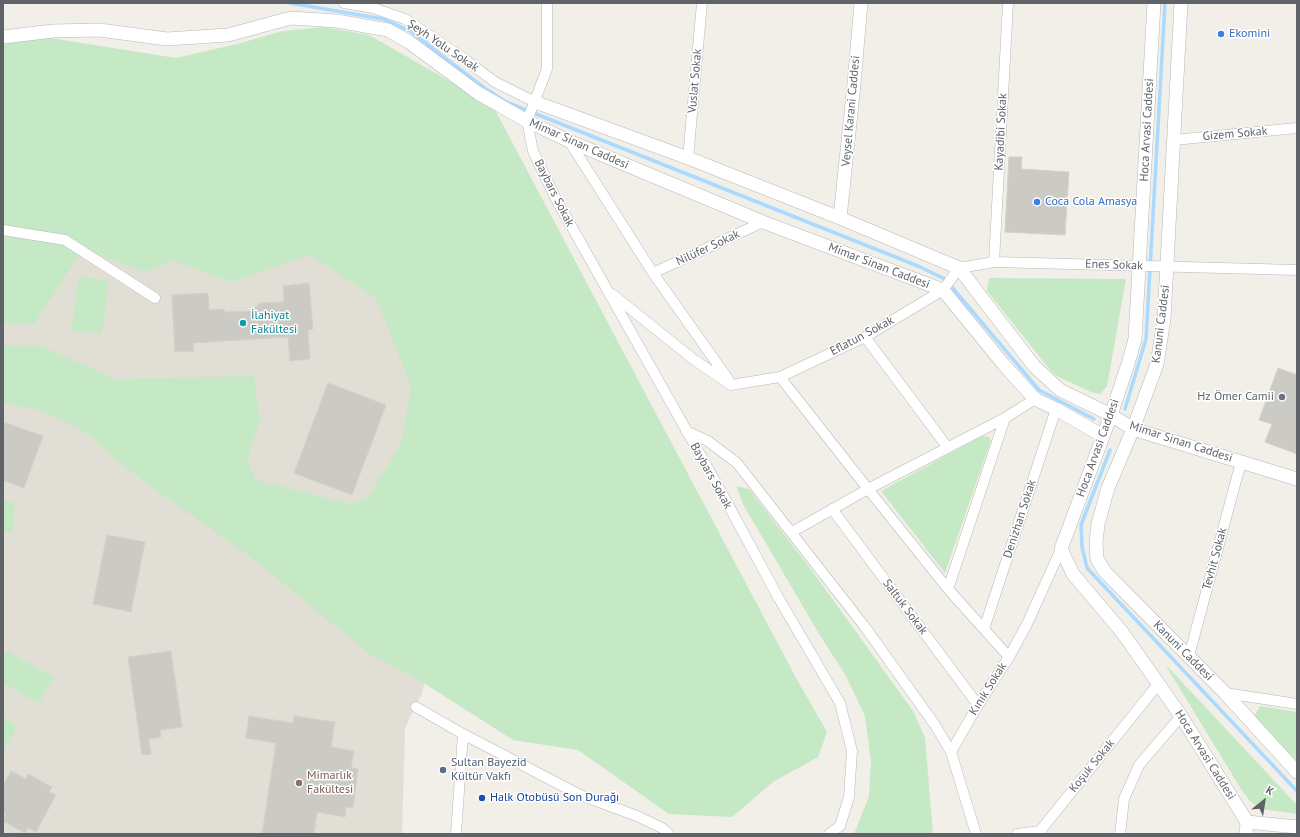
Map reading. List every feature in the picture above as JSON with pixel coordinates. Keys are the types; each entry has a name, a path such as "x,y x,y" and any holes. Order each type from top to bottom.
{"street":[{"name":"Şeyh Yolu Sokak","path":"344,3 379,6 405,19 463,58 495,82 535,102"},
{"path":"527,122 547,69 546,3"},
{"name":"Vuslat Sokak","path":"688,158 702,3"},
{"name":"Veysel Karani Caddesi","path":"840,218 854,84 860,3"},
{"name":"Kayadibi Sokak","path":"994,262 1008,3"},
{"name":"Hoca Arvasi Caddesi","path":"1154,3 1135,339 1111,415 1061,549 1073,574 1122,632 1159,682 1181,716 1246,828"},
{"name":"Kanuni Caddesi","path":"1181,3 1164,319 1157,364 1133,429 1108,488 1100,517 1096,542 1097,560 1105,572 1225,693 1297,772"},
{"name":"Mimar Sinan Caddesi","path":"3,37 53,31 99,30 167,39 228,35 291,18 337,21 388,30 409,42 478,93 527,122 763,222 942,290 1004,365 1035,399 1056,409 1103,436"},
{"name":"Mimar Sinan Caddesi","path":"535,102 688,158 840,218 959,268 1034,366 1060,390 1111,415 1133,429 1297,479"},
{"name":"Baybars Sokak","path":"527,122 533,151 556,199 778,597 840,703 852,751 849,796 840,826 829,834"},
{"name":"Gizem Sokak","path":"1174,140 1297,128"},
{"path":"569,141 653,273 731,384"},
{"name":"Nilüfer Sokak","path":"653,273 763,222"},
{"path":"3,230 64,240 156,298"},
{"name":"Enes Sokak","path":"959,268 994,262 1297,270"},
{"path":"942,290 959,268"},
{"path":"607,290 693,359 731,384"},
{"name":"Eflatun Sokak","path":"731,384 780,377 865,337 942,290"},
{"path":"865,337 948,448"},
{"path":"780,377 948,589 1008,658"},
{"path":"792,532 868,489 1006,418 1035,399"},
{"name":"Denizhan Sokak","path":"984,629 1056,409"},
{"path":"948,589 1006,418"},
{"path":"686,431 708,441 737,463 866,627 935,725 951,752 976,834"},
{"name":"Tevhit Sokak","path":"1188,656 1241,462"},
{"name":"Saltuk Sokak","path":"832,509 978,705"},
{"name":"Kınık Sokak","path":"951,752 1027,624 1061,549"},
{"name":"Koşuk Sokak","path":"1017,834 1040,831 1159,682"},
{"path":"1225,693 1297,704"},
{"path":"416,707 463,734 580,795 638,816 662,828 669,834"},
{"path":"1120,834 1124,799 1138,765 1181,716"},
{"path":"456,834 463,734"},
{"path":"1246,828 1297,827"}],"shaded area":[{"path":"211,176 475,272 423,691 405,728 402,834 3,834 3,251"}],"green space":[{"path":"324,27 369,35 493,106 795,676 827,732 818,757 773,782 732,817 669,814 578,750 513,740 419,680 370,654 247,554 164,496 115,459 81,429 39,410 3,403 3,345 40,345 116,379 254,376 260,420 247,460 256,480 351,504 369,496 401,444 411,386 376,298 310,255 231,282 174,261 145,272 83,249 33,325 3,322 3,32 6,31 176,58 237,44 283,31"},
{"path":"79,276 109,281 102,334 71,330"},
{"path":"989,278 1126,279 1107,386 1100,394 1091,392 1059,377 1052,372 987,291"},
{"path":"982,436 989,437 991,440 945,573 881,491"},
{"path":"736,486 749,489 810,568 913,711 925,738 933,834 854,834 869,796 871,761 865,716 846,676 821,637 744,506"},
{"path":"3,499 15,504 12,533 3,530"},
{"path":"7,651 54,677 39,703 3,683 3,658"},
{"path":"1165,664 1297,805 1297,814 1261,809 1249,800"},
{"path":"1260,706 1297,712 1297,761 1253,718"},
{"path":"3,718 17,726 3,753"}],"building":[{"name":"Coca Cola Amasya","path":"1009,157 1022,157 1021,169 1069,172 1065,235 1005,232"},
{"name":"İlahiyat Fakültesi","path":"309,283 313,329 308,330 310,359 290,361 288,337 193,343 194,351 175,352 172,295 208,293 209,310 224,309 225,312 253,311 253,308 257,307 259,303 284,302 283,286"},
{"name":"Hz Ömer Camii","path":"1278,368 1297,375 1297,454 1265,442 1272,424 1259,420"},
{"path":"328,383 386,405 352,495 294,473"},
{"path":"3,422 43,436 24,488 3,480"},
{"path":"107,535 145,542 131,612 93,604"},
{"path":"171,651 182,727 160,730 161,737 149,739 151,754 142,755 128,657"},
{"path":"249,716 293,723 294,716 335,722 331,747 354,751 351,768 358,769 353,808 346,807 345,817 317,812 314,834 262,834 276,743 246,738"},
{"path":"11,771 26,779 28,774 52,787 49,792 56,795 36,832 28,828 25,833 3,821 6,813 3,812 3,786"}],"waterway":[{"path":"290,3 383,19 410,31 483,87 506,102 918,266 945,279 1039,390 1094,419"},
{"path":"1125,409 1146,339 1165,3"},
{"path":"1110,450 1081,525 1082,547 1087,568 1297,791"}],"place":[{"name":"Ekomini","path":"1221,34"},
{"name":"Coca Cola Amasya","path":"1037,202"},
{"name":"İlahiyat Fakültesi","path":"243,323"},
{"name":"Hz Ömer Camii","path":"1282,397"},
{"name":"Sultan Bayezid Kültür Vakfı","path":"443,770"},
{"name":"Mimarlık Fakültesi","path":"299,783"},
{"name":"Halk Otobüsü Son Durağı","path":"482,798"}]}
